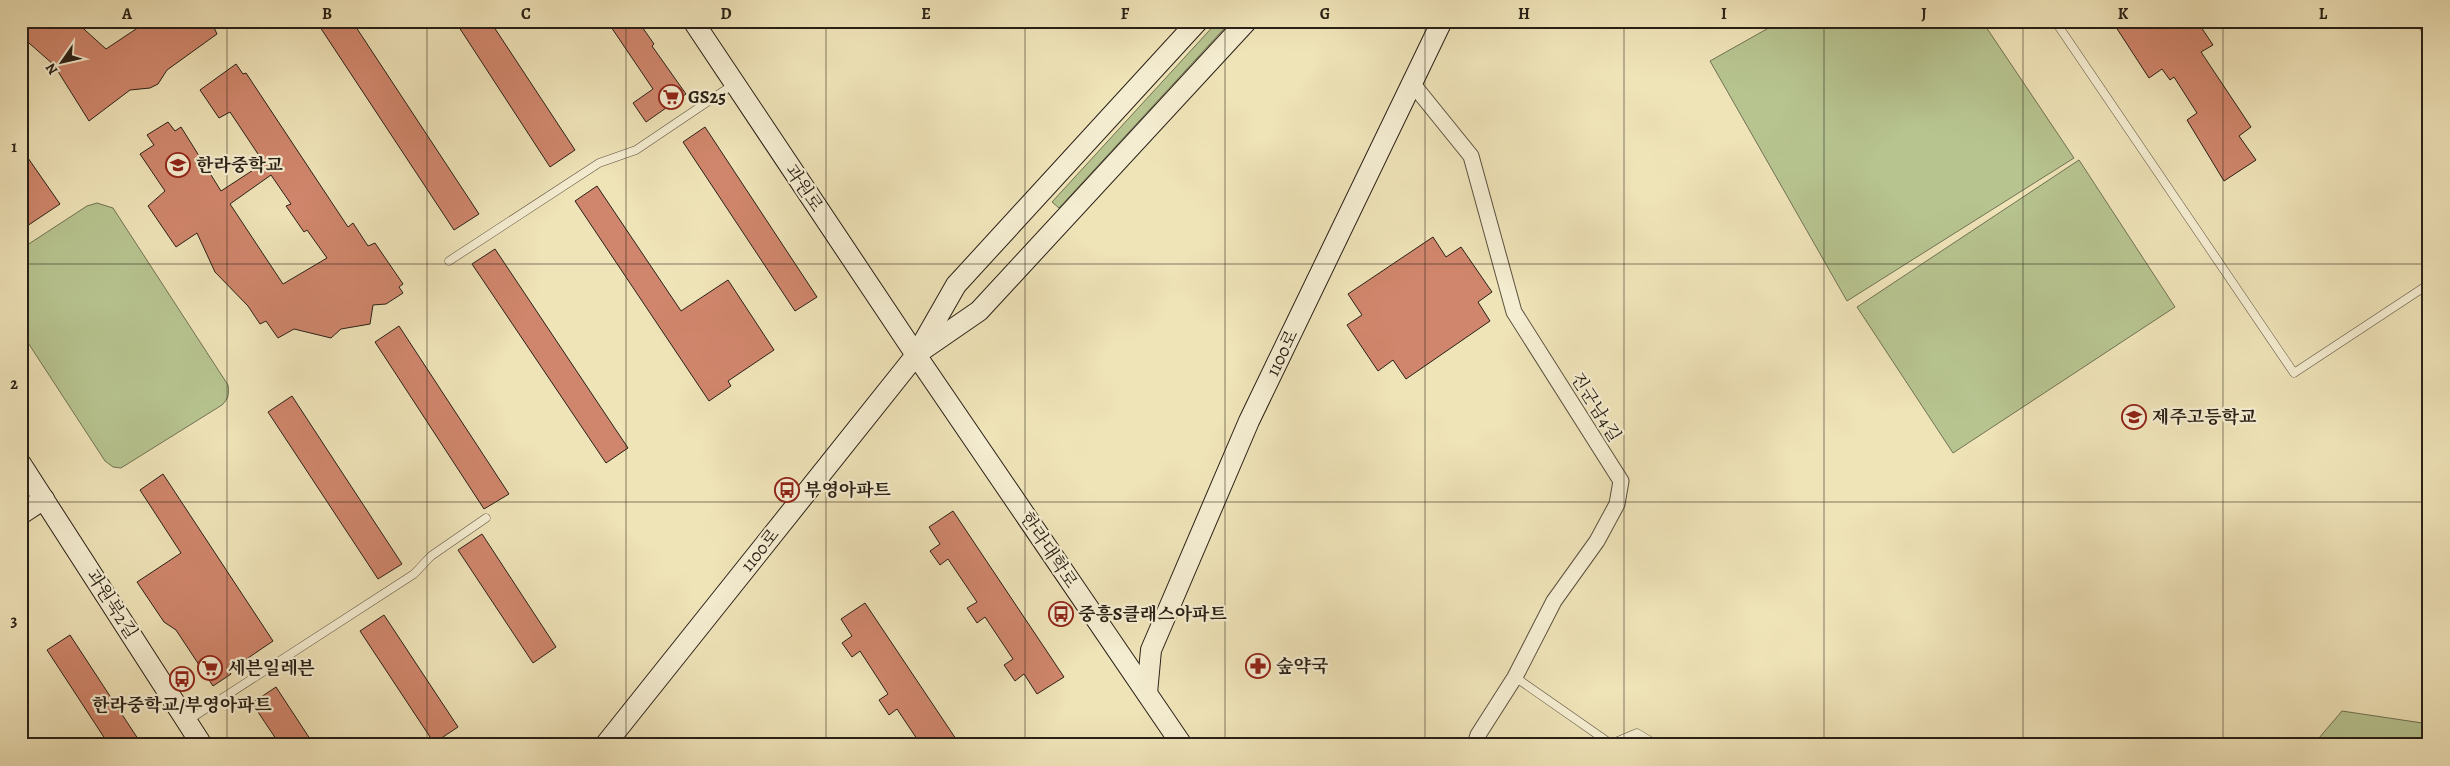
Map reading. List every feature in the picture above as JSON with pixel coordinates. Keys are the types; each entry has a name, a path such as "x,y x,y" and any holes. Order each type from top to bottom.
{"main road":[{"name":"과원로","path":"693,21 916,355"},
{"name":"1100로","path":"605,745 916,355 956,284 1198,21"},
{"name":"1100로","path":"916,355 979,311 1247,21"},
{"name":"1100로","path":"1147,693 1151,650 1245,430 1442,21"},
{"name":"한라대학로","path":"916,355 1182,745"},
{"name":"과원북2길","path":"21,464 202,745"},
{"path":"21,514 44,499"}],"street":[{"name":"진군남4길","path":"1412,83 1471,156 1514,312 1621,481 1617,504 1597,541 1554,600 1515,677 1478,736 1475,745"}],"lane":[{"path":"2055,21 2294,373 2429,284"},
{"path":"2420,21 2429,36"},
{"path":"449,261 599,164 636,150 734,84"},
{"path":"187,721 414,574 431,556 486,518"},
{"path":"1515,677 1611,744 1637,734 1657,745"}],"green space":[{"path":"1218,21 1231,21 1059,208 1052,202"},
{"path":"1781,21 1982,21 2074,158 1847,301 1710,61"},
{"path":"2079,160 2175,307 1953,453 1857,307"},
{"path":"97,203 113,208 228,385 227,398 222,405 121,468 113,467 105,461 21,332 21,249 87,206"},
{"path":"2342,711 2429,724 2429,745 2313,745"}],"building":[{"path":"21,21 75,21 106,49 148,21 211,21 217,34 167,70 158,84 150,88 130,90 89,121 54,65 21,36"},
{"path":"316,21 352,21 479,214 454,230"},
{"path":"455,21 490,21 575,150 550,167"},
{"path":"607,21 638,21 654,44 652,46 686,94 646,122 633,103 653,89"},
{"path":"2112,21 2197,21 2213,45 2201,52 2251,127 2239,136 2256,160 2224,181 2187,120 2197,113 2174,77 2170,80 2162,69 2149,78"},
{"path":"236,64 243,74 246,73 348,227 353,223 368,246 375,243 403,284 399,287 403,293 386,304 373,305 370,324 341,329 331,338 294,329 278,338 266,321 260,324 248,306 215,272 197,233 176,247 148,206 165,191 140,154 154,145 147,135 168,122 175,131 181,127 221,191 264,163 230,112 219,118 200,90","holes":["271,175 291,204 286,206 304,232 307,230 327,258 283,284 230,204"]},
{"path":"705,127 817,297 795,311 683,142"},
{"path":"21,148 60,204 21,230"},
{"path":"597,186 681,311 728,280 774,350 728,381 731,386 709,401 575,201"},
{"path":"1433,237 1446,257 1461,247 1492,292 1478,302 1490,321 1406,379 1393,360 1378,371 1347,325 1362,315 1348,294"},
{"path":"495,249 628,448 606,463 472,264"},
{"path":"399,326 509,494 484,509 375,342"},
{"path":"292,396 402,564 378,579 268,412"},
{"path":"163,474 273,641 229,671 231,674 213,686 176,630 164,622 137,582 181,553 140,490"},
{"path":"953,511 1064,677 1037,694 1024,674 1015,681 1004,665 1013,659 985,617 977,623 967,608 977,602 948,559 940,565 930,551 940,544 929,527"},
{"path":"482,534 556,647 533,663 458,550"},
{"path":"865,603 960,745 921,745 897,709 889,715 879,700 888,694 860,651 852,657 842,643 852,636 841,619"},
{"path":"384,615 458,727 434,743 360,631"},
{"path":"70,635 142,745 109,745 47,650"},
{"path":"276,687 314,745 280,745 252,703"}],"place":[{"name":"GS25","path":"671,97"},
{"name":"한라중학교","path":"178,165"},
{"name":"제주고등학교","path":"2134,417"},
{"name":"부영아파트","path":"787,490"},
{"name":"중흥S클래스아파트","path":"1061,614"},
{"name":"숲약국","path":"1258,666"},
{"name":"세븐일레븐","path":"210,668"},
{"name":"한라중학교/부영아파트","path":"182,679"}]}
